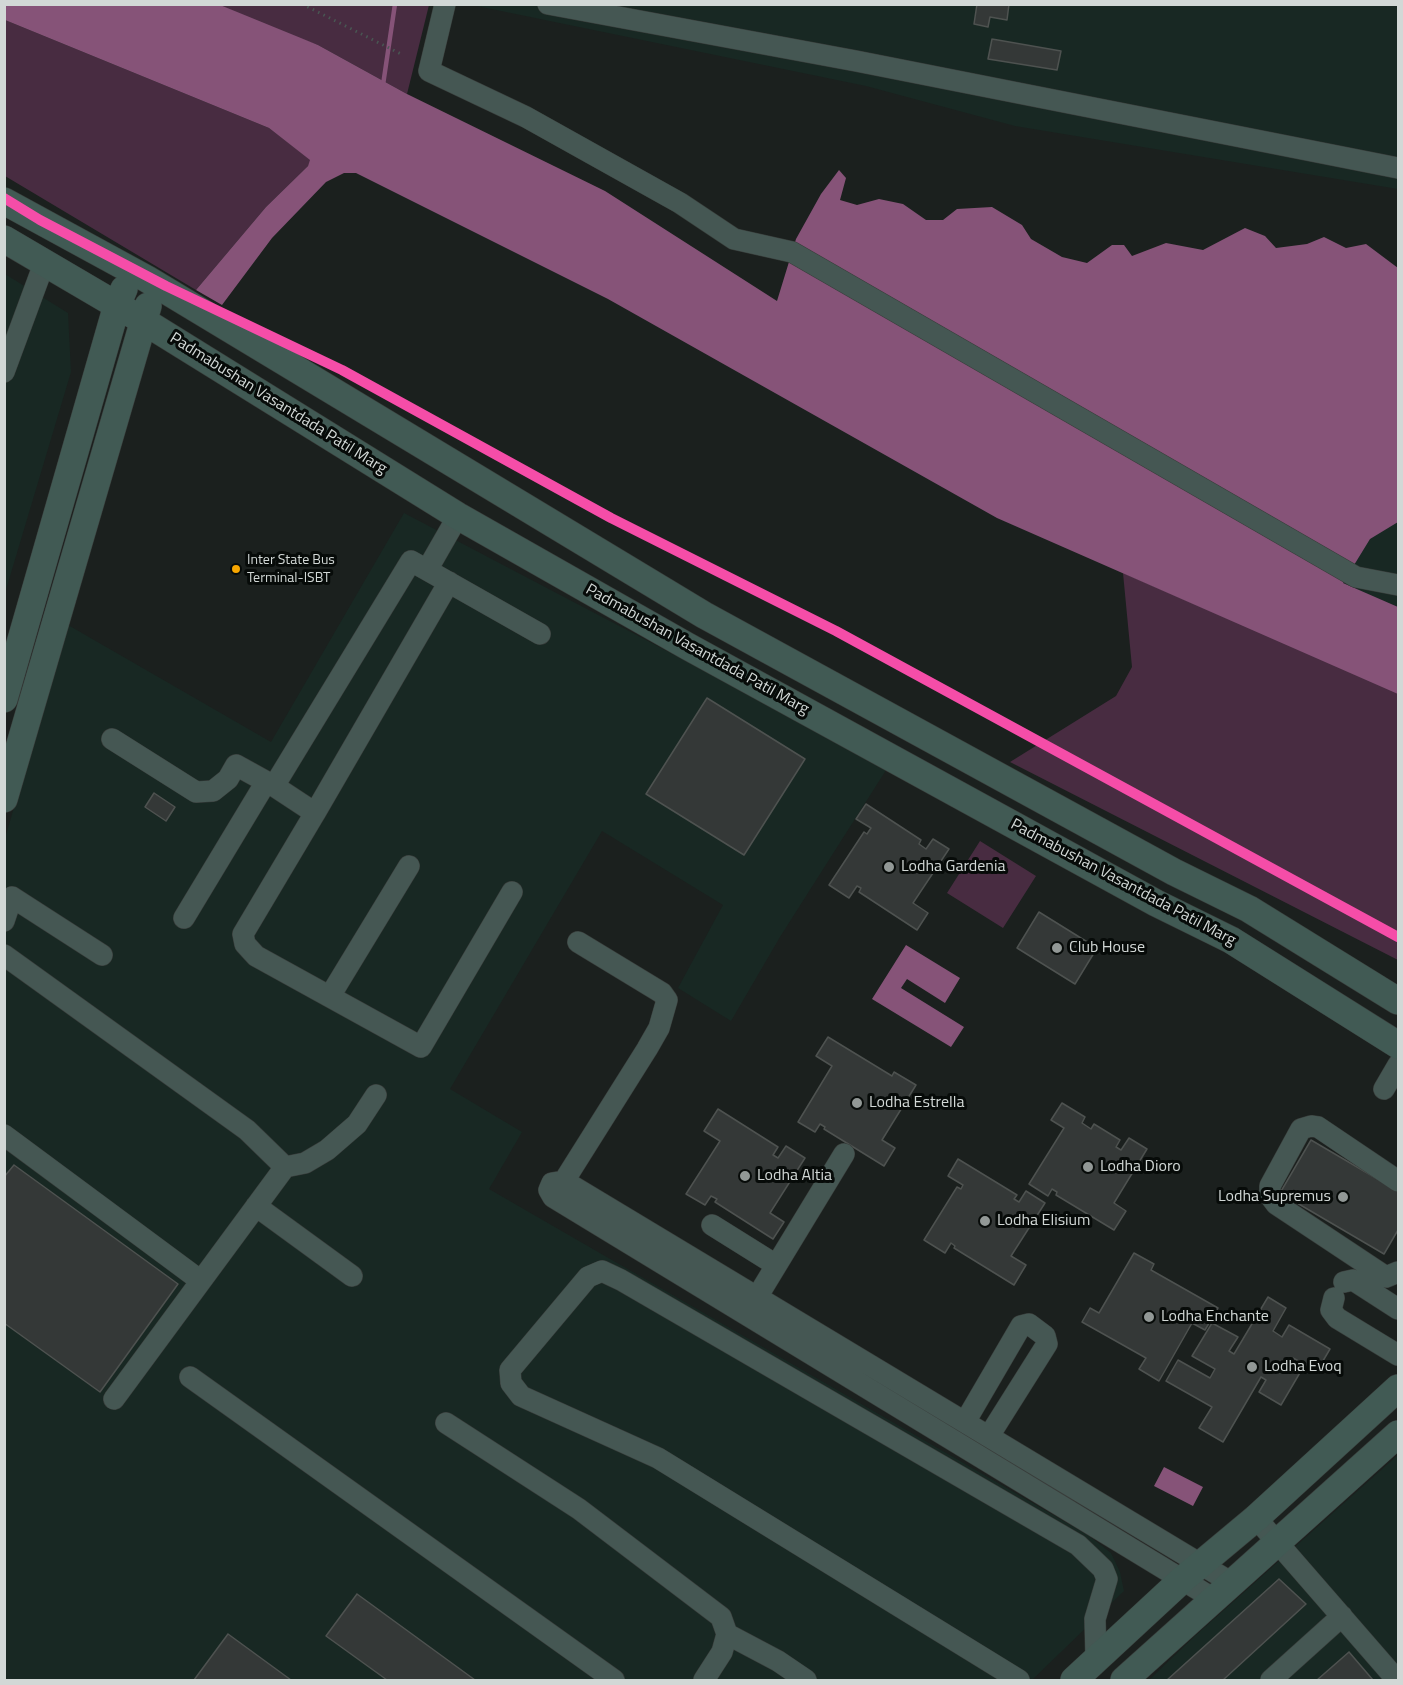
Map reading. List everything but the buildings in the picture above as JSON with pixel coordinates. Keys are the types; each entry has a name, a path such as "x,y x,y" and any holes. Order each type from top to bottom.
{"main road":[{"name":"Padmabushan Vasantdada Patil Marg","path":"4,201 157,285 627,568 788,660 1174,872 1249,909 1398,1001"},
{"name":"Padmabushan Vasantdada Patil Marg","path":"4,239 142,320 458,516 1146,897 1231,940 1398,1045"},
{"path":"4,699 117,305 133,271"},
{"path":"4,799 142,320 157,285"},
{"path":"238,379 259,346"},
{"path":"570,580 590,546"},
{"path":"44,564 71,571"},
{"path":"607,600 627,568"},
{"path":"1074,1680 1398,1388"},
{"path":"1125,1680 1397,1438"}],"street":[{"path":"445,4 429,71 526,117 680,203 734,239 792,252 1356,576 1398,585"},
{"path":"548,4 856,61 1398,168"},
{"path":"4,372 45,261"},
{"path":"427,570 458,516"},
{"path":"184,918 411,561 540,634"},
{"path":"449,582 243,934 245,944 256,956 422,1047 512,892"},
{"path":"112,739 196,792 213,791 228,779 236,765 315,813"},
{"path":"330,996 409,866"},
{"path":"4,921 12,897 102,955"},
{"path":"578,942 662,993 667,1000 659,1028 564,1181 552,1183 549,1190 553,1197 976,1428 1223,1591"},
{"path":"4,955 247,1130 285,1167"},
{"path":"1384,1089 1398,1065"},
{"path":"114,1399 285,1167 305,1163 327,1150 357,1124 375,1095"},
{"path":"1398,1181 1318,1127 1311,1126 1301,1129 1270,1186 1270,1196 1285,1210 1386,1277 1398,1272"},
{"path":"4,1135 201,1281"},
{"path":"752,1305 844,1154"},
{"path":"256,1206 352,1276"},
{"path":"712,1226 776,1266"},
{"path":"1019,1680 658,1458 521,1396 511,1383 510,1370 588,1276 602,1271 621,1280 1078,1545 1103,1569 1107,1579 1095,1619 1096,1659"},
{"path":"1398,1309 1353,1280 1339,1290 1331,1310 1337,1318 1398,1355"},
{"path":"752,1305 960,1444 1192,1572"},
{"path":"190,1377 614,1680"},
{"path":"1371,1414 1397,1438"},
{"path":"446,1423 579,1509 720,1617 727,1634 722,1652 704,1680"},
{"path":"960,1444 976,1428"},
{"path":"1256,1518 1397,1680"},
{"path":"1271,1680 1342,1616"},
{"path":"727,1634 778,1661 807,1680"}],"path":[{"path":"302,4 401,54"}],"shaded area":[{"path":"4,5 220,5 318,45 407,94 605,191 777,301 796,239 821,194 839,170 846,178 840,200 857,205 879,199 903,204 926,220 943,220 957,209 992,207 1022,225 1031,239 1062,257 1087,263 1112,245 1124,245 1132,256 1166,243 1203,250 1245,228 1265,236 1276,248 1307,244 1324,237 1346,248 1366,244 1398,268 1398,522 1370,539 1343,583 1398,607 1398,694 997,518 608,299 356,173 344,173 326,182 272,238 222,305 196,290 266,207 308,166 310,160 269,128 5,20"},
{"path":"206,5 429,5 407,94 318,45"},
{"path":"472,5 1398,5 1398,189 1015,126 866,86"},
{"path":"5,20 269,128 311,160 308,166 266,207 196,290 5,176"},
{"path":"5,274 68,313 71,372 5,593"},
{"path":"1398,374 1398,607 1321,574"},
{"path":"404,513 888,767 780,937 731,1021 678,988 723,905 602,831 450,1089 522,1132 489,1189 1088,1535 1111,1553 1120,1572 1124,1591 1032,1680 5,1680 5,838 68,625 271,742"},
{"path":"1123,573 1398,692 1398,960 1010,762 1116,696 1132,667"},
{"path":"980,841 1036,876 1003,928 947,893"},
{"path":"906,945 960,978 945,1003 907,979 901,988 964,1027 951,1047 872,999"},
{"path":"1398,1455 1398,1680 1149,1680 1196,1635"},
{"path":"1164,1467 1203,1487 1193,1506 1154,1486"}],"waterway":[{"path":"383,85 395,4"}],"transit line":[{"path":"4,198 40,220 166,286 342,370 611,518 836,631 1398,937"}],"place":[{"name":"Inter State Bus Terminal-ISBT","path":"236,569"},
{"name":"Lodha Gardenia","path":"889,867"},
{"name":"Club House","path":"1057,948"},
{"name":"Lodha Estrella","path":"857,1103"},
{"name":"Lodha Dioro","path":"1088,1167"},
{"name":"Lodha Altia","path":"745,1176"},
{"name":"Lodha Supremus","path":"1343,1197"},
{"name":"Lodha Elisium","path":"985,1221"},
{"name":"Lodha Enchante","path":"1149,1317"},
{"name":"Lodha Evoq","path":"1252,1367"}]}
